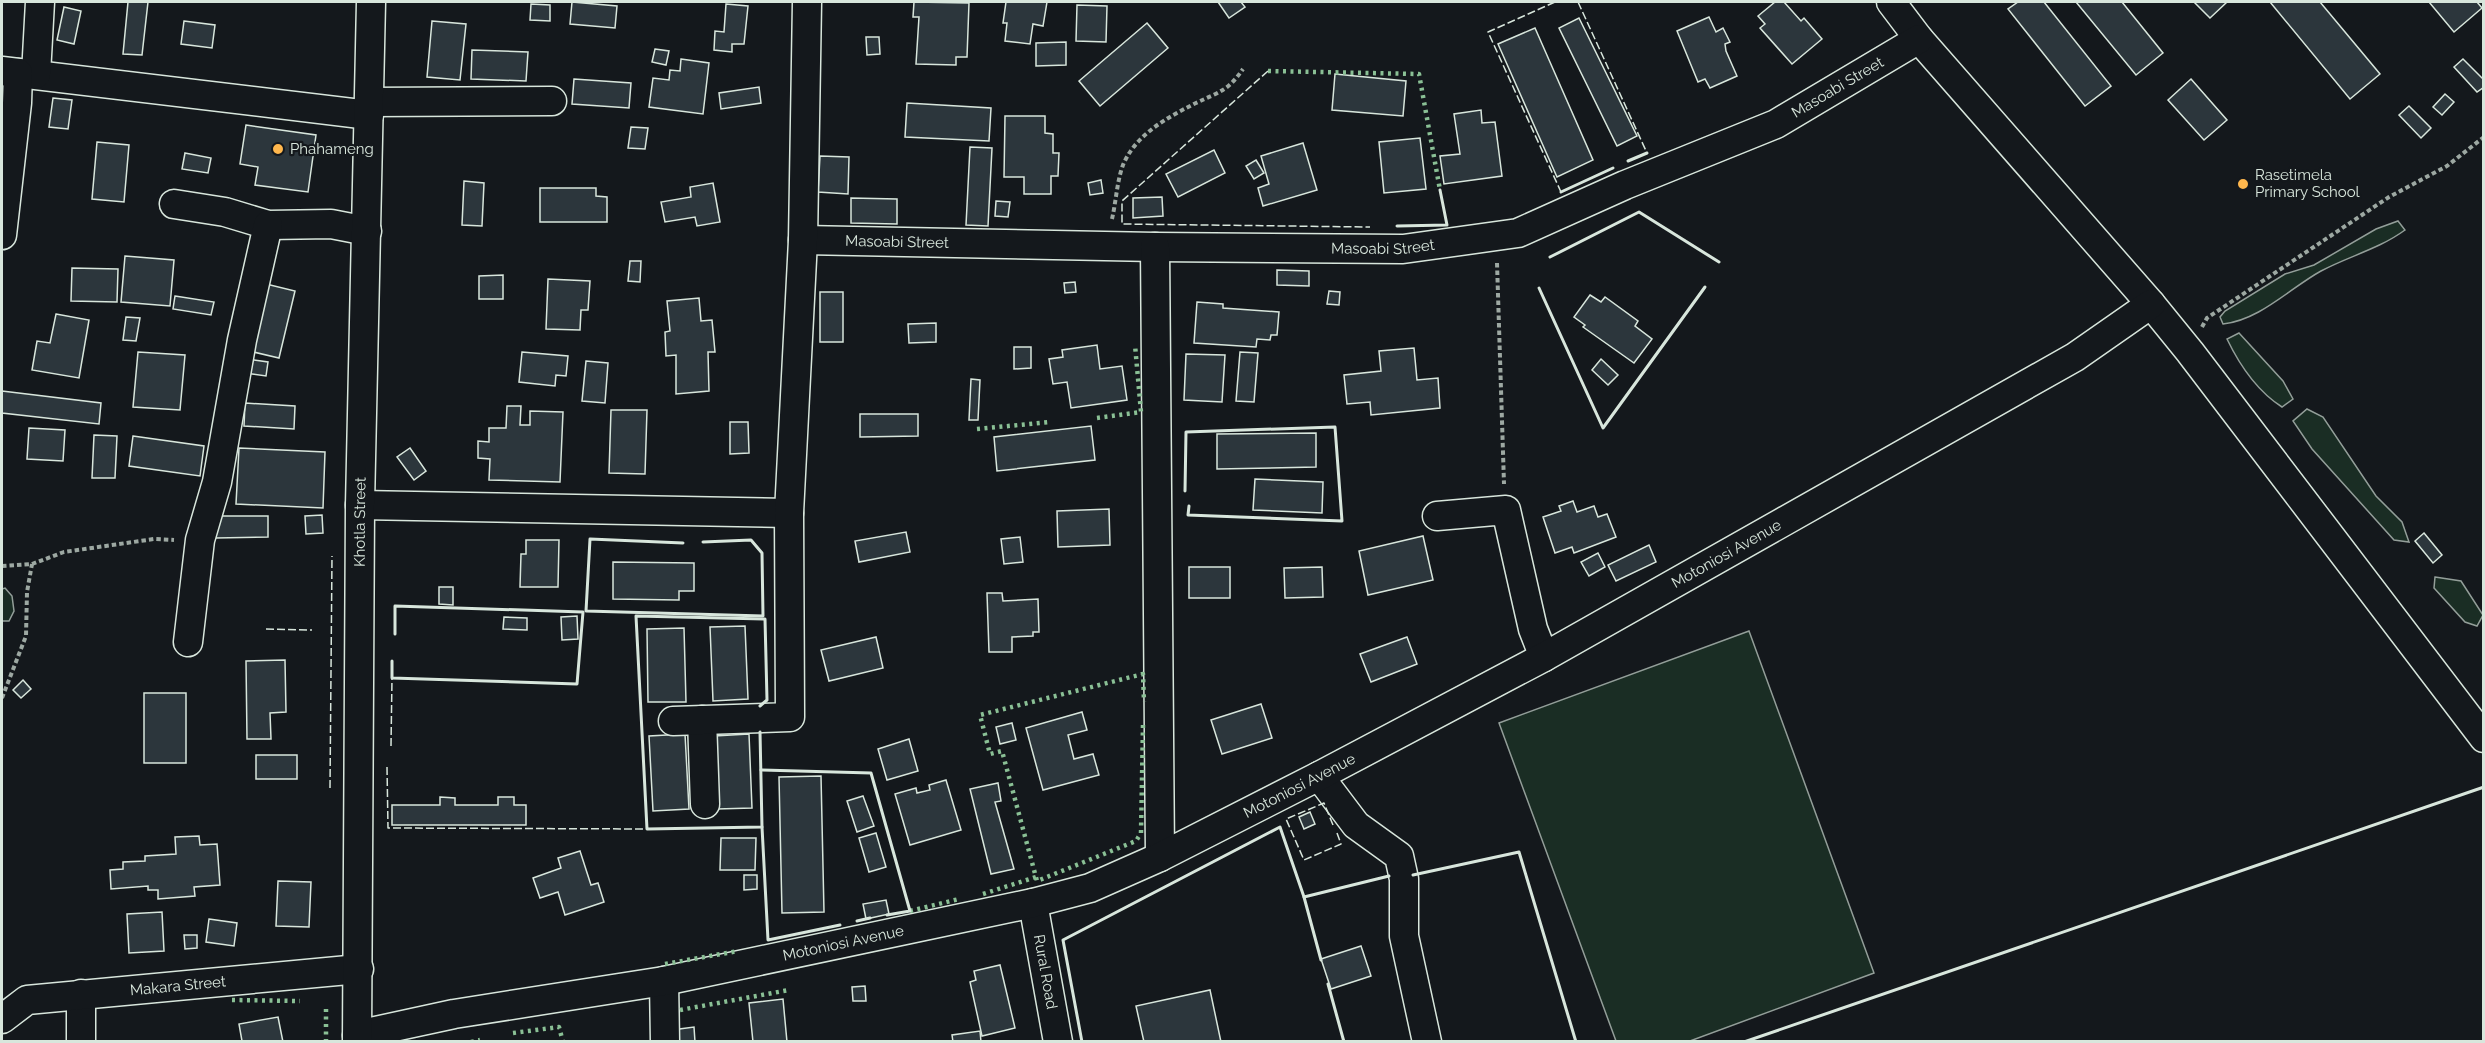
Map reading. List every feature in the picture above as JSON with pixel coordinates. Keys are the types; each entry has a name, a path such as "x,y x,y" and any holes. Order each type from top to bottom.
{"street":[{"path":"2,235 17,103 18,73 40,2"},
{"name":"Khotla Street","path":"357,1038 360,505 371,2"},
{"path":"673,721 790,717 789,513 803,240 807,2"},
{"path":"1891,2 1919,39 2151,304 2190,352 2484,738"},
{"name":"Masoabi Street","path":"803,240 1403,249 1518,233 1625,184 1776,124 1919,39"},
{"path":"18,73 369,109 552,101"},
{"path":"174,204 225,212 268,225 331,224 366,231"},
{"path":"188,642 200,540 217,482 242,340 268,225"},
{"path":"1155,247 1160,857"},
{"name":"Motoniosi Avenue","path":"357,1038 454,1014 664,981 1033,903 1090,888 1160,857 1544,657 2075,357 2151,304"},
{"path":"360,505 789,513"},
{"path":"1437,516 1506,510 1533,629 1544,657"},
{"path":"702,720 705,804"},
{"path":"1319,776 1356,825 1399,856 1404,879 1404,936 1428,1041"},
{"name":"Rural Road","path":"1033,903 1058,1041"},
{"name":"Makara Street","path":"2,1019 27,1000 359,969"},
{"path":"664,981 665,1041"},
{"path":"81,994 81,1041"}],"path":[{"path":"1107,246 1123,165 1134,147 1154,126 1221,93 1232,85 1243,69"},
{"path":"2190,352 2207,318 2389,197 2447,166 2484,137"},
{"path":"1496,236 1506,510"},
{"path":"2,566 32,564 64,552 154,539 200,540"},
{"path":"2,698 26,636 27,592 32,564"}],"green space":[{"path":"2398,221 2405,230 2395,237 2321,271 2262,310 2237,321 2223,324 2220,317 2225,311 2285,274 2314,265 2376,229"},
{"path":"2239,333 2283,381 2293,399 2282,407 2257,386 2238,359 2227,339"},
{"path":"2307,409 2323,417 2376,496 2402,522 2409,542 2394,540 2312,449 2293,421"},
{"path":"2435,577 2461,581 2483,615 2477,626 2465,622 2434,588"},
{"path":"5,588 12,596 14,611 9,621 2,621 2,589"},
{"path":"1749,631 1874,973 1690,1041 1616,1041 1499,723"}],"building":[{"path":"128,2 148,2 142,55 123,54"},
{"path":"572,2 617,6 615,28 570,24"},
{"path":"914,2 969,3 967,57 956,57 956,65 916,64 919,17 913,17"},
{"path":"1006,2 1047,2 1043,26 1033,24 1030,44 1005,41 1007,23 1003,23"},
{"path":"1218,2 1241,2 1245,7 1229,18"},
{"path":"1775,2 1784,2 1801,21 1804,18 1822,39 1792,64 1760,28 1765,24 1758,16"},
{"path":"2018,2 2044,2 2111,86 2085,106 2008,9"},
{"path":"2076,2 2122,2 2163,53 2136,75"},
{"path":"2194,2 2227,2 2210,18"},
{"path":"2270,2 2320,2 2380,74 2350,99"},
{"path":"2429,2 2477,2 2482,8 2454,32"},
{"path":"531,4 550,5 550,21 530,20"},
{"path":"726,4 748,6 744,44 732,44 732,52 714,50 715,31 724,32"},
{"path":"1077,5 1107,6 1106,42 1076,41"},
{"path":"64,7 81,11 74,44 57,40"},
{"path":"1709,17 1716,32 1723,28 1730,42 1725,44 1726,51 1737,76 1710,88 1705,79 1698,82 1677,31"},
{"path":"1579,18 1637,136 1617,146 1559,28"},
{"path":"184,21 215,25 212,48 181,44"},
{"path":"432,21 466,24 460,80 427,77"},
{"path":"1147,23 1168,48 1100,106 1079,81"},
{"path":"1535,28 1593,160 1557,177 1498,44"},
{"path":"866,37 879,37 880,54 867,55"},
{"path":"1066,42 1066,65 1036,66 1036,43"},
{"path":"655,49 669,51 666,65 652,62"},
{"path":"472,50 528,52 526,81 471,79"},
{"path":"681,59 709,63 703,114 649,107 653,78 669,80 670,70 680,71"},
{"path":"2463,59 2484,80 2484,87 2477,92 2454,67"},
{"path":"1335,74 1406,81 1403,116 1332,110"},
{"path":"574,79 631,83 629,108 572,104"},
{"path":"2191,79 2227,120 2204,140 2168,100"},
{"path":"759,87 761,103 721,109 719,93"},
{"path":"2445,94 2454,102 2442,115 2433,107"},
{"path":"53,98 72,100 68,129 49,127"},
{"path":"907,103 991,108 989,141 905,137"},
{"path":"2409,106 2431,128 2421,138 2399,115"},
{"path":"1481,110 1482,123 1495,122 1502,176 1444,184 1440,156 1460,154 1454,114"},
{"path":"1005,116 1045,116 1045,133 1053,134 1053,153 1059,153 1058,176 1051,176 1051,194 1024,194 1024,177 1004,177"},
{"name":"Phahameng","path":"246,125 316,135 308,192 255,185 258,167 240,164"},
{"path":"631,127 648,128 645,149 628,148"},
{"path":"1420,138 1426,189 1384,193 1379,142"},
{"path":"97,142 129,145 124,202 92,199"},
{"path":"1303,143 1317,190 1263,206 1258,188 1269,184 1261,156"},
{"path":"970,147 992,148 988,226 966,225"},
{"path":"1214,150 1225,173 1178,197 1166,174"},
{"path":"185,153 211,158 208,173 182,169"},
{"path":"820,156 849,157 848,194 818,192"},
{"path":"1256,160 1264,173 1254,179 1246,166"},
{"path":"1101,180 1103,193 1090,195 1088,183"},
{"path":"464,181 484,183 482,226 462,225"},
{"path":"713,183 720,222 697,226 695,217 665,222 661,202 691,197 690,187"},
{"path":"540,188 596,188 596,196 607,197 607,222 540,222"},
{"path":"1162,197 1163,216 1133,218 1133,198"},
{"path":"851,198 897,199 897,224 851,223"},
{"path":"996,201 1010,202 1008,217 995,216"},
{"path":"125,256 174,260 170,306 121,302"},
{"path":"630,261 641,261 640,282 628,281"},
{"path":"72,268 118,269 117,302 71,301"},
{"path":"1277,270 1309,271 1309,286 1277,285"},
{"path":"503,275 503,299 479,299 479,276"},
{"path":"548,279 590,281 588,310 581,310 580,330 546,329"},
{"path":"1075,282 1076,292 1065,293 1064,283"},
{"path":"262,283 295,291 279,358 245,350"},
{"path":"1329,291 1340,292 1339,305 1327,304"},
{"path":"820,292 843,292 843,342 820,342"},
{"path":"1590,295 1601,302 1605,297 1638,321 1635,326 1652,339 1634,363 1583,327 1585,325 1574,317"},
{"path":"175,296 214,302 211,315 173,309"},
{"path":"699,298 701,321 712,320 715,352 708,352 709,391 676,394 676,355 666,356 665,332 670,331 667,301"},
{"path":"1197,302 1223,304 1223,308 1279,312 1277,335 1271,335 1270,340 1257,339 1256,347 1194,343"},
{"path":"56,314 89,320 79,378 32,370 37,341 50,343"},
{"path":"126,317 140,318 136,341 123,340"},
{"path":"936,323 936,342 909,343 908,324"},
{"path":"1097,345 1100,369 1122,366 1127,400 1071,408 1067,382 1053,384 1049,359 1063,357 1062,350"},
{"path":"1014,347 1031,347 1031,368 1014,369"},
{"path":"1414,348 1417,380 1438,378 1440,408 1371,415 1370,402 1347,404 1344,375 1381,371 1379,351"},
{"path":"138,352 185,355 180,410 133,407"},
{"path":"522,352 568,356 566,376 556,375 555,386 519,382"},
{"path":"1240,352 1258,353 1254,402 1236,401"},
{"path":"1186,354 1225,355 1222,402 1184,400"},
{"path":"247,359 268,362 266,376 245,373"},
{"path":"1601,359 1618,375 1608,385 1592,370"},
{"path":"586,361 608,363 605,403 582,401"},
{"path":"971,379 980,380 978,420 969,420"},
{"path":"2,391 101,403 99,424 2,413"},
{"path":"245,403 295,406 294,429 244,426"},
{"path":"507,406 521,406 520,425 530,425 530,411 563,412 560,482 489,480 490,459 478,458 478,441 489,442 489,428 506,428"},
{"path":"611,410 647,410 645,474 609,473"},
{"path":"860,414 918,414 918,436 860,437"},
{"path":"730,422 748,422 749,453 730,454"},
{"path":"1091,426 1095,460 997,471 994,437"},
{"path":"29,428 65,430 63,461 27,459"},
{"path":"1316,433 1316,467 1217,469 1217,434"},
{"path":"94,435 117,436 115,478 92,478"},
{"path":"133,436 204,446 200,476 129,466"},
{"path":"239,448 325,452 323,508 236,504"},
{"path":"410,448 426,471 414,480 397,457"},
{"path":"1255,479 1323,482 1322,513 1253,510"},
{"path":"1573,501 1577,512 1594,506 1598,517 1607,514 1616,537 1574,553 1572,547 1555,553 1543,517 1561,511 1559,506"},
{"path":"1109,509 1110,545 1058,547 1057,511"},
{"path":"322,515 323,533 306,534 305,516"},
{"path":"216,516 268,516 268,537 216,538"},
{"path":"906,532 910,552 859,562 855,541"},
{"path":"2424,533 2442,555 2433,563 2415,541"},
{"path":"1423,536 1433,580 1368,595 1359,551"},
{"path":"1020,537 1023,562 1004,564 1001,539"},
{"path":"526,540 559,540 558,587 520,587 521,554 526,554"},
{"path":"1649,545 1656,562 1616,581 1608,565"},
{"path":"1598,553 1605,567 1589,576 1581,562"},
{"path":"613,562 694,563 694,591 679,591 679,600 613,599"},
{"path":"1189,567 1230,567 1230,598 1189,598"},
{"path":"1322,567 1323,597 1285,598 1284,568"},
{"path":"439,587 453,587 453,605 439,604"},
{"path":"987,593 1002,593 1003,601 1038,599 1039,632 1033,632 1033,636 1012,637 1012,652 989,652"},
{"path":"577,616 578,639 562,640 561,617"},
{"path":"504,617 527,618 527,630 503,629"},
{"path":"745,626 748,699 713,701 710,627"},
{"path":"684,628 686,702 648,702 647,629"},
{"path":"876,637 883,668 829,681 821,650"},
{"path":"1407,637 1417,664 1371,682 1360,654"},
{"path":"285,660 286,712 270,713 271,739 247,739 246,661"},
{"path":"23,680 31,689 21,698 13,690"},
{"path":"144,693 186,693 186,763 144,763"},
{"path":"1261,704 1272,738 1222,754 1211,720"},
{"path":"1082,712 1087,730 1068,735 1074,759 1093,754 1099,775 1043,790 1026,728"},
{"path":"1012,723 1016,740 1000,744 996,727"},
{"path":"685,734 689,809 653,811 649,736"},
{"path":"749,734 752,808 717,809 714,736"},
{"path":"909,739 918,771 887,780 878,749"},
{"path":"256,755 297,755 297,779 256,779"},
{"path":"821,776 824,912 782,913 779,777"},
{"path":"946,780 961,830 910,845 895,794 916,788 917,793 930,790 929,785"},
{"path":"998,783 1001,801 995,802 1014,869 991,874 970,789"},
{"path":"863,796 874,826 857,832 847,801"},
{"path":"440,797 455,798 455,805 498,805 498,797 514,797 514,805 526,805 526,825 392,825 392,805 440,805"},
{"path":"1310,812 1315,824 1304,829 1299,817"},
{"path":"876,833 886,867 869,872 859,838"},
{"path":"199,836 200,845 217,844 220,885 194,887 195,896 158,899 158,890 148,890 148,886 111,889 110,870 123,869 123,862 145,861 145,856 176,854 175,837"},
{"path":"721,838 756,838 755,870 720,870"},
{"path":"580,851 591,885 598,883 604,902 565,915 558,892 540,898 533,878 561,868 558,858"},
{"path":"744,875 757,875 757,889 744,890"},
{"path":"278,881 311,882 309,927 276,926"},
{"path":"886,900 889,914 866,919 863,904"},
{"path":"162,912 164,951 129,953 127,914"},
{"path":"209,919 237,923 234,946 206,942"},
{"path":"184,935 197,935 197,948 185,949"},
{"path":"1361,946 1371,976 1331,989 1321,959"},
{"path":"1000,965 1015,1028 982,1036 970,982 976,980 974,971"},
{"path":"865,986 866,1001 853,1001 852,987"},
{"path":"1210,990 1221,1042 1144,1042 1136,1006"},
{"path":"783,999 787,1042 753,1042 749,1003"},
{"path":"278,1017 283,1042 239,1042 242,1041 239,1024"},
{"path":"694,1027 695,1042 673,1042 672,1030"},
{"path":"980,1031 981,1042 953,1042 952,1035"}],"hedge":[{"path":"1268,71 1419,74 1440,190"},
{"path":"1097,418 1141,412 1135,345"},
{"path":"977,429 1050,422"},
{"path":"1143,725 1141,833 1136,841 1037,881 1002,751 990,754 980,715 1143,674 1144,702"},
{"path":"983,894 1036,877"},
{"path":"910,911 959,899"},
{"path":"665,964 738,951"},
{"path":"680,1010 789,990"},
{"path":"232,1000 300,1001"},
{"path":"326,1007 326,1042"},
{"path":"513,1033 559,1027 563,1042"},
{"path":"471,1042 480,1040"}],"fence":[{"path":"1555,2 1488,32 1561,192"},
{"path":"1578,2 1647,153"},
{"path":"1268,71 1122,201 1122,224 1370,227"},
{"path":"330,788 332,556"},
{"path":"266,629 312,630"},
{"path":"391,746 392,678"},
{"path":"387,767 388,828 647,829"},
{"path":"1333,825 1324,803 1286,819 1304,860 1341,844 1337,833"},
{"path":"2216,1042 2222,1042"}],"wall":[{"path":"1628,161 1647,153"},
{"path":"1561,192 1613,168"},
{"path":"1397,226 1447,225 1440,190"},
{"path":"1550,257 1639,212 1719,262"},
{"path":"1539,288 1603,428 1705,287"},
{"path":"1185,491 1186,432 1335,427 1342,521 1188,515 1189,506"},
{"path":"683,543 590,539 586,611 763,616 762,553 751,540 703,542"},
{"path":"392,661 392,678 577,684 583,612 395,606 395,634"},
{"path":"760,706 767,700 765,619 636,616 647,829 762,827 760,732"},
{"path":"761,770 871,773 910,911 887,915"},
{"path":"1744,1042 2484,787"},
{"path":"762,827 768,940 840,925"},
{"path":"1082,1042 1063,940 1280,827 1304,897 1321,960"},
{"path":"1413,875 1519,852 1576,1042"},
{"path":"1304,897 1389,876"},
{"path":"857,921 870,918"},
{"path":"1328,984 1344,1042"}],"place":[{"name":"Phahameng","path":"278,149"},
{"name":"Rasetimela Primary School","path":"2243,184"}]}
